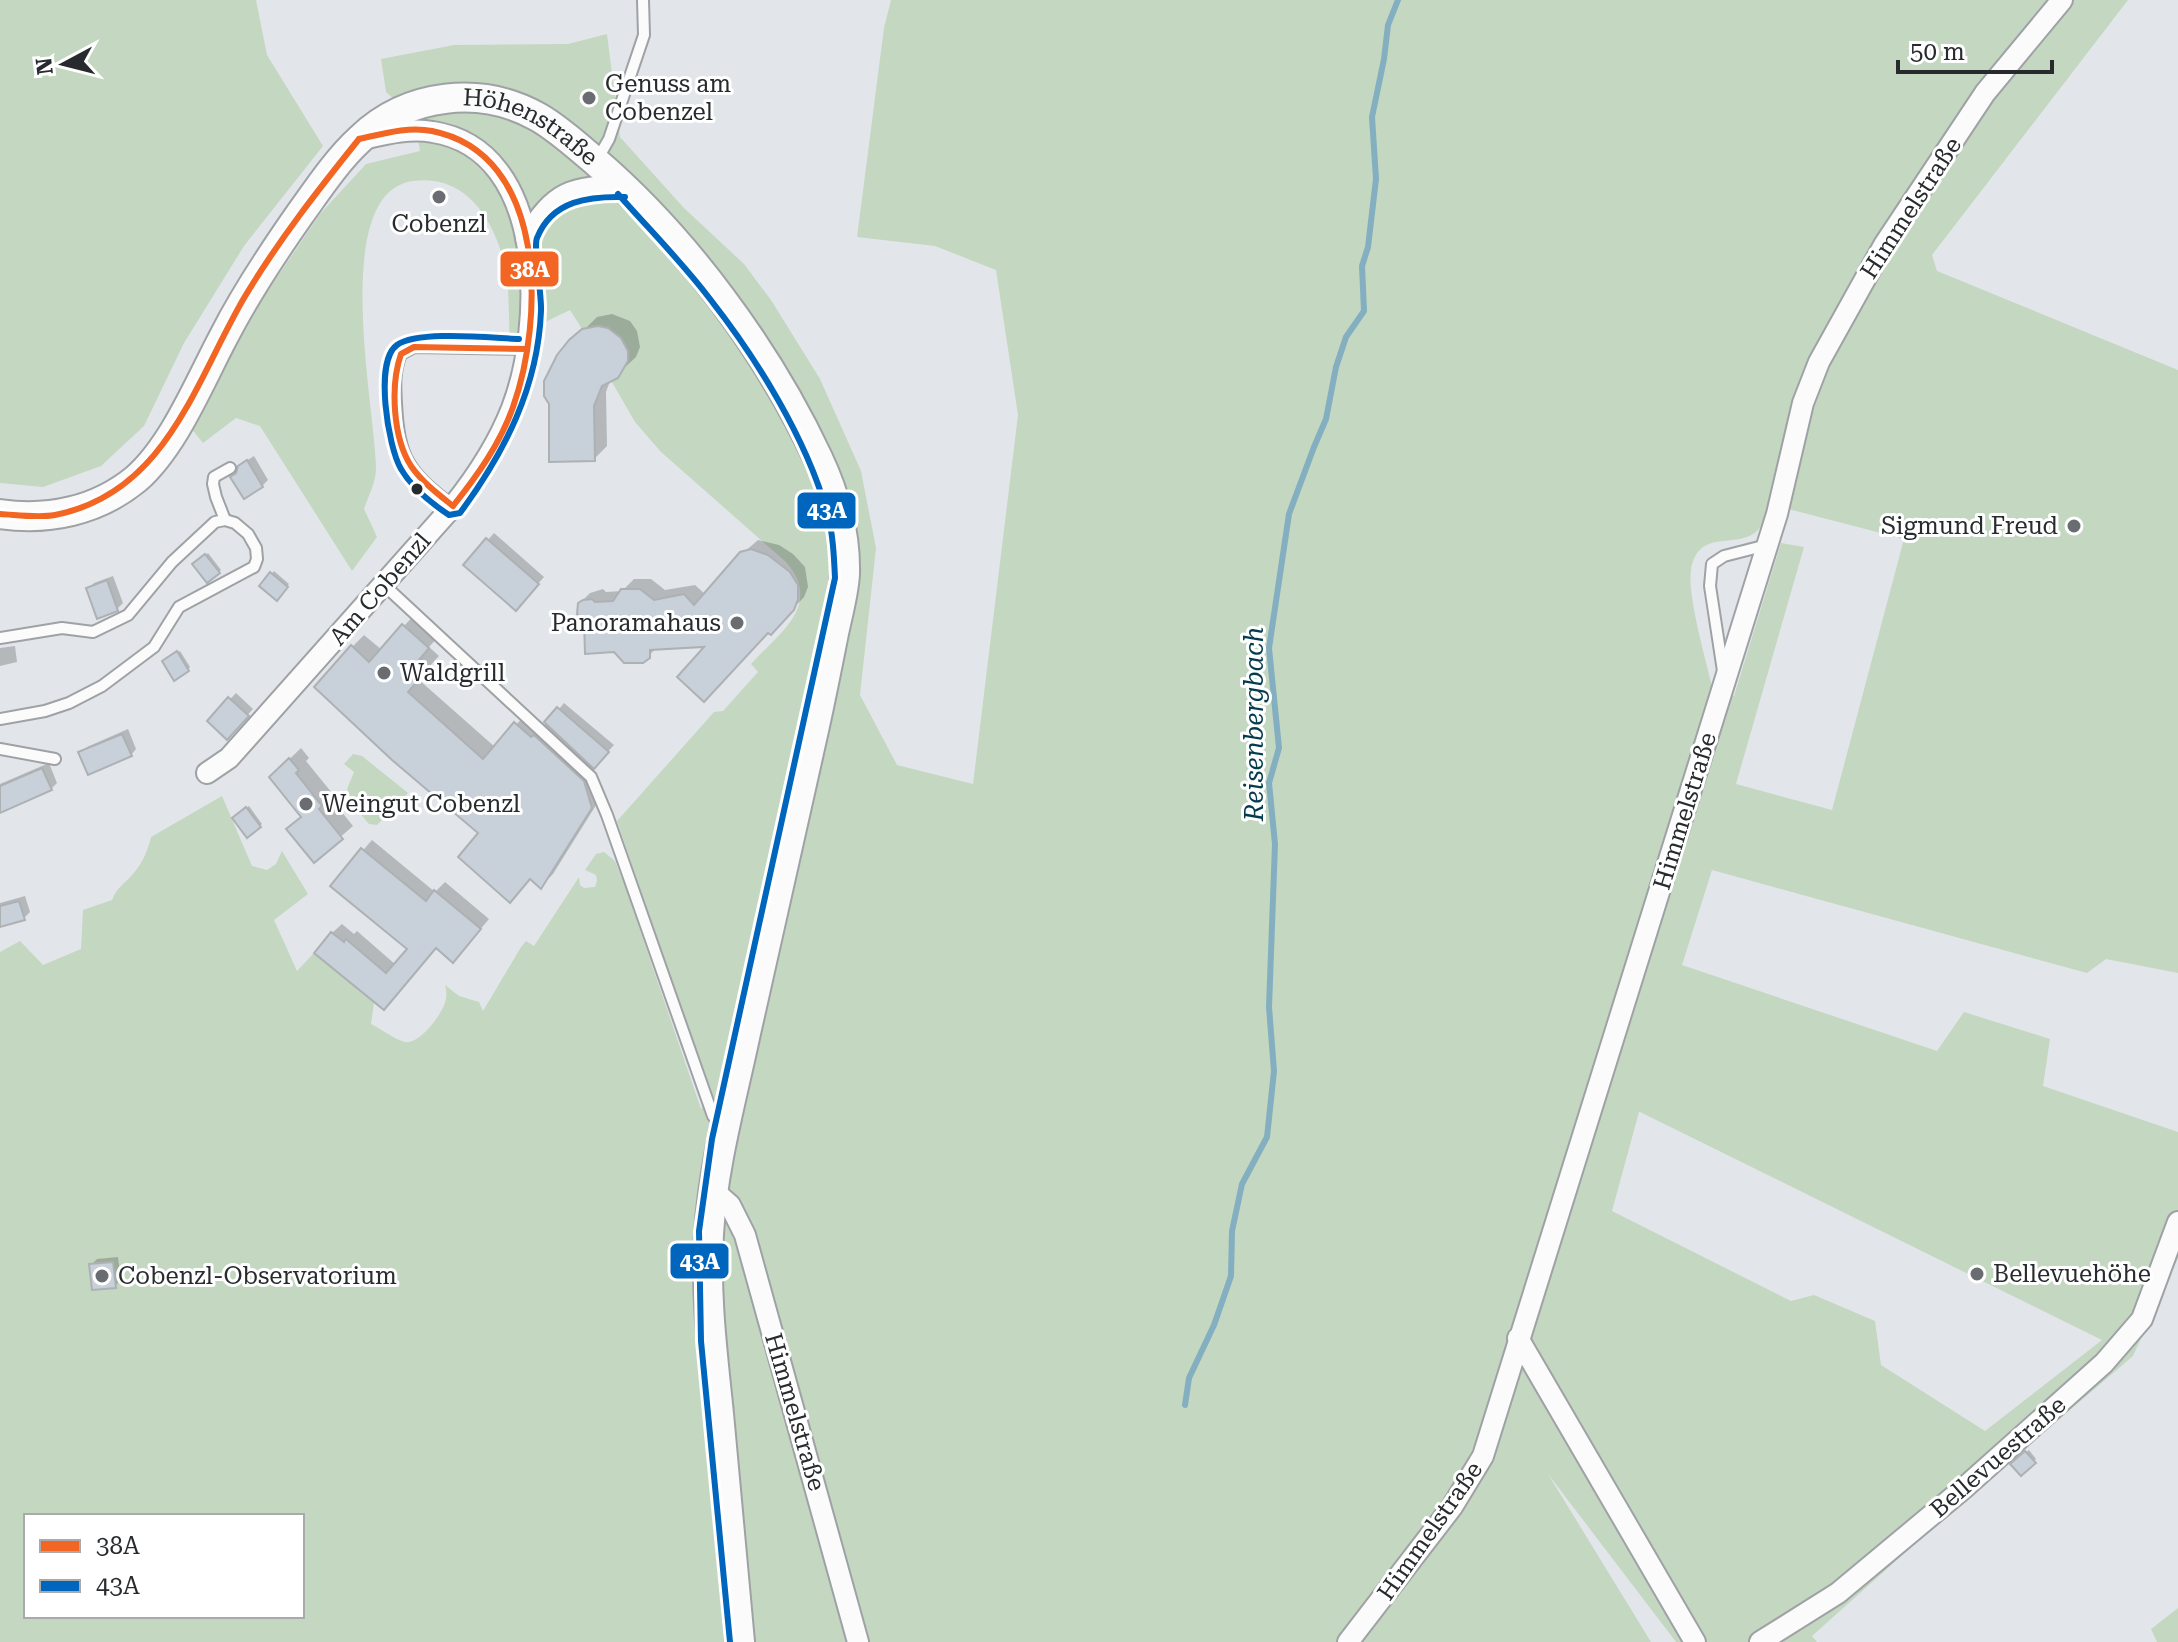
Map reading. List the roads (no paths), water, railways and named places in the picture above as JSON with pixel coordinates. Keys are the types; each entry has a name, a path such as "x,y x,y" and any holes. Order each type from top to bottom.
{"street":[{"name":"Himmelstraße","path":"1348,1642 1452,1507 1478,1466 1495,1421 1518,1338 1767,545 1803,403 1819,362 1884,245 1985,93 2062,0"},
{"name":"Höhenstraße","path":"0,514 45,516 83,508 124,488 151,464 171,436 242,302 268,260 359,139 398,111 450,97 485,98 521,109 537,117 596,162 625,187 718,292 766,363 802,424 826,476 838,512 845,579 725,1131 709,1232 710,1314 740,1642"},
{"name":"Am Cobenzl","path":"207,773 229,758 453,506 479,472 504,428 522,377 532,291 526,238 511,191 495,167 475,149 455,138 432,131 397,131 359,139"},
{"path":"526,238 543,211 568,192 594,186 625,187"},
{"name":"Himmelstraße","path":"714,1191 730,1205 745,1235 858,1642"},
{"name":"Bellevuestraße","path":"1760,1642 1838,1593 1964,1488 2104,1363 2142,1319 2178,1222"},
{"path":"1518,1338 1695,1642"}],"lane":[{"path":"596,162 609,139 644,35 643,0"},
{"path":"453,506 421,480 405,458 399,436 395,381 398,362 407,350 414,347 527,349"},
{"path":"225,520 213,484 214,477 230,468"},
{"path":"0,638 49,629 93,632 128,615 172,562 215,522 225,520 235,523 248,534 256,548 254,567 179,607 154,647 102,686 45,711 0,719"},
{"path":"1724,681 1710,586 1712,564 1724,556 1767,545"},
{"path":"384,585 591,777 713,1116 725,1131"},
{"path":"0,749 55,759"}],"waterway":[{"name":"Reisenbergbach","path":"1185,1405 1189,1378 1214,1325 1231,1276 1232,1231 1242,1184 1267,1137 1274,1071 1269,1007 1275,844 1269,783 1279,748 1269,648 1289,514 1326,419 1336,367 1346,337 1364,311 1362,266 1368,247 1376,179 1372,117 1388,25 1398,0"}],"place":[{"name":"Genuss am Cobenzel","path":"589,98"},
{"name":"Cobenzl","path":"439,197"},
{"name":"Sigmund Freud","path":"2074,526"},
{"name":"Panoramahaus","path":"737,623"},
{"name":"Waldgrill","path":"384,673"},
{"name":"Weingut Cobenzl","path":"306,804"},
{"name":"Bellevuehöhe","path":"1977,1274"},
{"name":"Cobenzl-Observatorium","path":"102,1276"}]}
